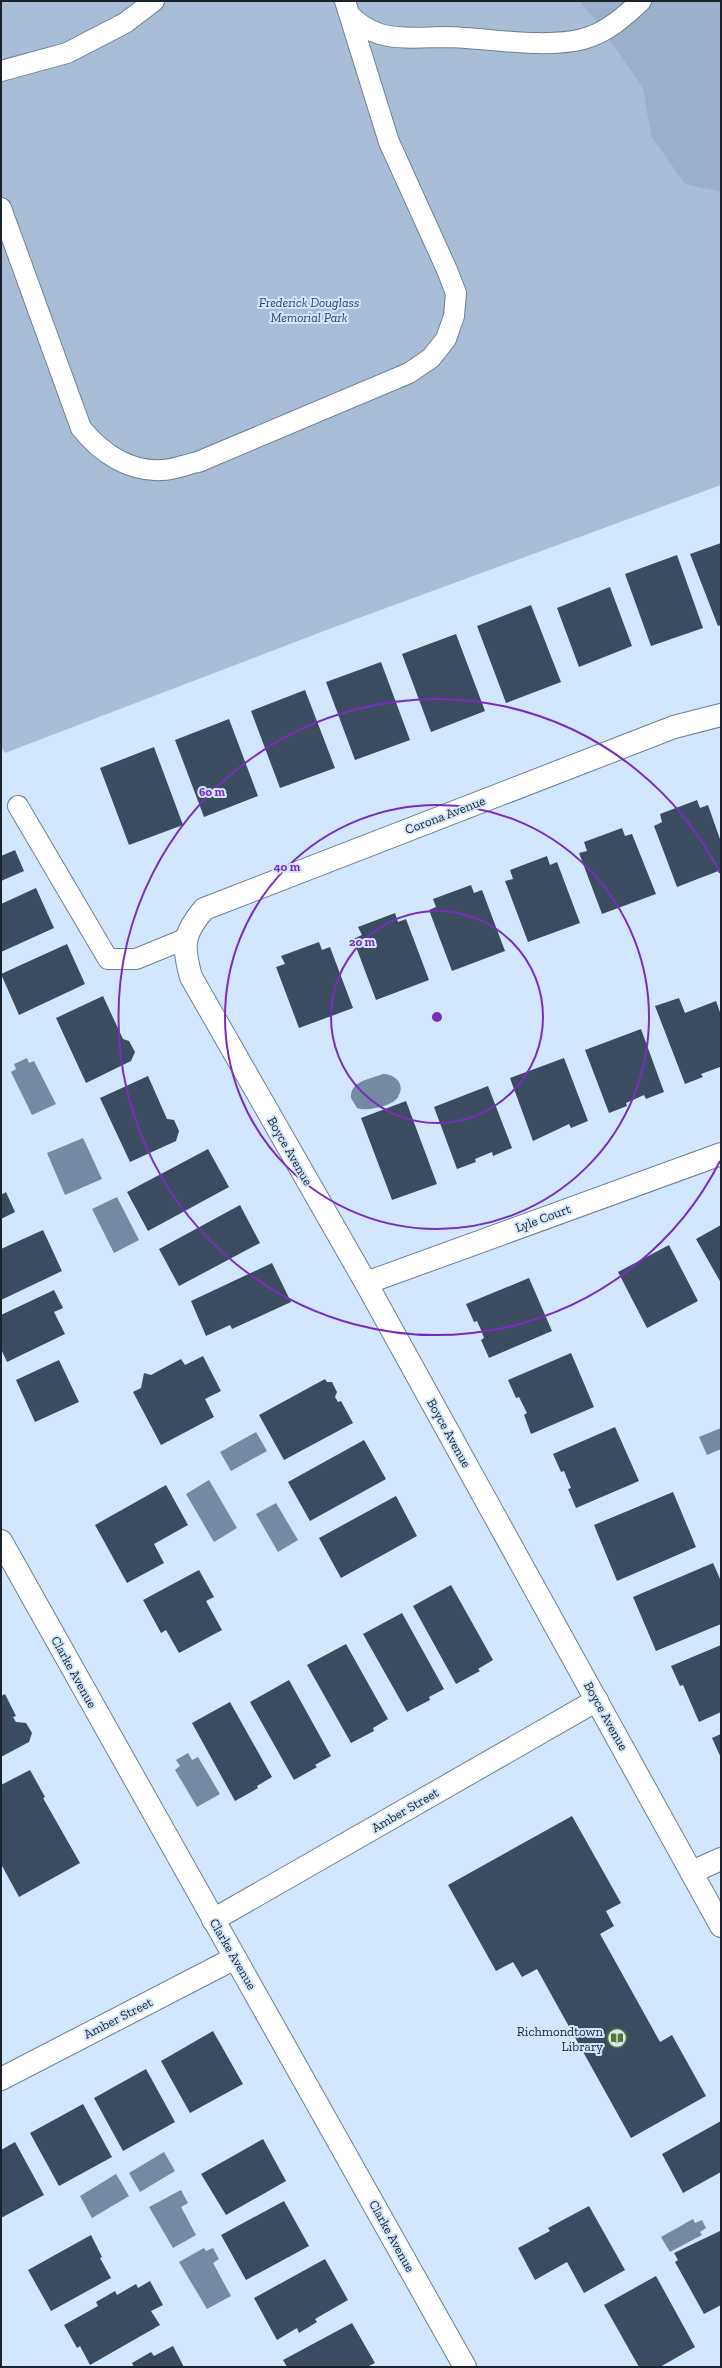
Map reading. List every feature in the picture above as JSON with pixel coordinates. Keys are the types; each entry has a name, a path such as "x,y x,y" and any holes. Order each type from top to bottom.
{"street":[{"name":"Corona Avenue","path":"185,939 192,923 204,908 674,727 721,715"},
{"name":"Boyce Avenue","path":"185,939 185,956 191,977 366,1283 721,1926"},
{"name":"Lyle Court","path":"366,1283 721,1154"},
{"name":"Clarke Avenue","path":"1,1541 466,2367"},
{"name":"Amber Street","path":"213,1920 597,1700"},
{"path":"692,1872 721,1859"},
{"name":"Amber Street","path":"1,2079 235,1958"}],"lane":[{"path":"1,71 67,53 125,23 154,1"},
{"path":"348,8 359,24 380,34 409,38 445,37 547,43 584,39 615,24 641,1"},
{"path":"1,208 81,428 96,446 135,468 162,470 198,462 410,372 432,358 446,339 454,316 456,293 389,142 348,8"},
{"path":"18,806 108,959 136,959 185,939"}],"green space":[{"name":"Frederick Douglass Memorial Park","path":"1,1 721,1 721,485 337,626 5,753 1,746"}],"shaded area":[{"path":"579,1 721,1 721,192 685,184 651,136 643,88 594,18"},
{"path":"27,1058 29,1063 34,1061 56,1104 32,1115 11,1072 16,1069 14,1064"},
{"path":"383,1074 392,1076 400,1084 401,1088 398,1097 391,1103 373,1109 357,1108 351,1098 352,1092 357,1084"},
{"path":"83,1138 102,1179 65,1195 47,1153"},
{"path":"117,1197 139,1240 114,1253 92,1209"},
{"path":"721,1428 721,1449 707,1455 699,1437"},
{"path":"256,1432 267,1451 231,1471 220,1452"},
{"path":"209,1480 237,1528 214,1542 186,1494"},
{"path":"276,1503 298,1540 278,1552 256,1514"},
{"path":"188,1753 192,1760 198,1757 220,1794 197,1807 175,1770 180,1766 176,1760"},
{"path":"164,2152 175,2171 140,2192 129,2173"},
{"path":"116,2174 129,2196 92,2218 80,2196"},
{"path":"181,2190 188,2203 181,2207 196,2235 173,2248 149,2207"},
{"path":"693,2219 695,2223 702,2220 706,2228 700,2232 702,2235 670,2252 661,2237"},
{"path":"204,2248 206,2251 213,2248 219,2259 213,2263 231,2296 207,2309 179,2262"}],"building":[{"path":"721,543 721,625 718,626 690,554"},
{"path":"677,555 703,628 651,646 625,574"},
{"path":"610,587 632,646 579,667 557,608"},
{"path":"531,605 561,682 506,703 477,626"},
{"path":"456,634 485,711 431,732 402,654"},
{"path":"381,662 410,740 355,760 326,682"},
{"path":"305,690 335,768 280,788 251,711"},
{"path":"229,719 258,796 204,817 175,740"},
{"path":"154,747 183,825 129,845 100,768"},
{"path":"697,800 700,808 708,805 721,842 721,870 677,887 654,826 662,822 660,814"},
{"path":"622,828 625,836 632,834 656,894 602,914 579,853 587,851 584,842"},
{"path":"15,850 24,871 1,881 1,856"},
{"path":"547,856 550,865 557,862 580,923 528,942 505,881 513,879 510,870"},
{"path":"471,885 474,893 482,890 505,951 452,971 429,910 436,907 433,899"},
{"path":"36,888 54,928 1,952 1,904"},
{"path":"395,913 398,922 406,919 429,980 376,1000 353,939 362,935 358,927"},
{"path":"319,942 322,950 330,947 353,1008 299,1028 276,967 285,964 281,956"},
{"path":"67,944 85,984 19,1015 1,974"},
{"path":"103,996 123,1039 129,1041 135,1052 131,1061 86,1083 56,1018"},
{"path":"679,998 685,1013 716,1001 721,1015 721,1071 720,1067 701,1074 703,1077 685,1084 655,1006"},
{"path":"641,1029 664,1092 646,1099 644,1095 626,1103 627,1106 609,1113 585,1050"},
{"path":"564,1058 588,1121 571,1128 569,1124 533,1141 510,1078"},
{"path":"148,1076 167,1119 174,1120 179,1131 176,1141 130,1162 100,1098"},
{"path":"488,1086 512,1148 493,1156 492,1152 475,1159 476,1162 457,1169 434,1107"},
{"path":"406,1101 437,1184 392,1200 361,1118"},
{"path":"208,1149 229,1187 148,1231 127,1192"},
{"path":"6,1192 15,1212 1,1219 1,1195"},
{"path":"240,1205 260,1243 179,1286 159,1249"},
{"path":"721,1225 721,1283 696,1239"},
{"path":"43,1230 62,1271 1,1300 1,1249"},
{"path":"669,1245 698,1301 647,1328 618,1272"},
{"path":"272,1263 291,1302 232,1329 230,1325 206,1336 191,1301"},
{"path":"529,1278 552,1331 489,1358 481,1340 484,1338 481,1330 477,1321 474,1322 466,1304"},
{"path":"54,1290 63,1308 54,1312 65,1334 7,1362 1,1349 1,1315"},
{"path":"571,1353 594,1407 531,1434 524,1415 527,1413 519,1397 516,1398 508,1380"},
{"path":"203,1356 221,1391 205,1399 214,1417 161,1445 133,1392 141,1388 144,1373 151,1375 181,1359 185,1365"},
{"path":"59,1360 79,1402 35,1422 16,1380"},
{"path":"325,1379 327,1382 332,1382 337,1392 335,1397 338,1402 341,1401 353,1423 284,1460 259,1415"},
{"path":"615,1427 639,1481 576,1508 568,1489 571,1488 564,1471 561,1472 553,1454"},
{"path":"364,1440 386,1479 310,1521 288,1482"},
{"path":"166,1485 188,1525 154,1544 164,1563 127,1583 95,1525"},
{"path":"673,1492 696,1547 617,1581 594,1525"},
{"path":"396,1496 417,1536 341,1578 319,1538"},
{"path":"713,1563 721,1581 721,1624 656,1651 633,1597"},
{"path":"199,1570 214,1597 206,1601 222,1630 179,1653 166,1630 161,1633 143,1600"},
{"path":"451,1585 493,1660 478,1669 480,1671 456,1684 413,1606"},
{"path":"402,1613 444,1689 429,1697 430,1700 407,1712 363,1634"},
{"path":"346,1644 388,1719 373,1728 374,1731 351,1743 307,1665"},
{"path":"721,1645 721,1712 699,1722 683,1685 680,1686 671,1666"},
{"path":"289,1680 331,1756 315,1765 317,1767 294,1780 250,1702"},
{"path":"5,1694 16,1716 13,1717 16,1722 26,1723 32,1733 29,1742 1,1757 1,1696"},
{"path":"230,1702 272,1777 257,1786 258,1788 235,1801 192,1723"},
{"path":"721,1734 721,1758 712,1738"},
{"path":"30,1770 45,1797 43,1798 80,1863 19,1897 1,1864 1,1785"},
{"path":"572,1816 621,1903 606,1911 614,1926 600,1934 660,2042 672,2035 706,2096 631,2138 537,1969 522,1977 513,1962 496,1971 448,1885"},
{"path":"213,2031 243,2084 190,2113 161,2061"},
{"path":"146,2069 175,2122 123,2151 94,2098"},
{"path":"83,2104 112,2157 59,2186 30,2133"},
{"path":"721,2121 721,2172 683,2193 662,2154"},
{"path":"263,2139 286,2181 226,2215 201,2174"},
{"path":"15,2142 44,2195 1,2218 1,2150"},
{"path":"284,2201 309,2246 246,2280 221,2235"},
{"path":"589,2206 625,2270 584,2293 567,2262 535,2280 518,2248 550,2231 548,2228"},
{"path":"720,2231 721,2305 704,2314 675,2262 678,2260 674,2253"},
{"path":"91,2235 102,2257 100,2258 111,2278 51,2311 28,2270"},
{"path":"325,2259 348,2300 315,2319 317,2322 299,2333 297,2328 277,2340 254,2298"},
{"path":"656,2276 695,2347 660,2367 639,2367 604,2305"},
{"path":"150,2281 163,2305 151,2311 160,2325 90,2365 80,2346 77,2348 64,2325 98,2306 96,2302 115,2291 117,2295 136,2284 138,2288"},
{"path":"352,2323 375,2363 367,2367 287,2367 283,2360"},
{"path":"173,2346 184,2367 134,2367 132,2363 151,2352 154,2356"}],"place":[{"name":"Richmondtown Library","path":"617,2038"}]}
